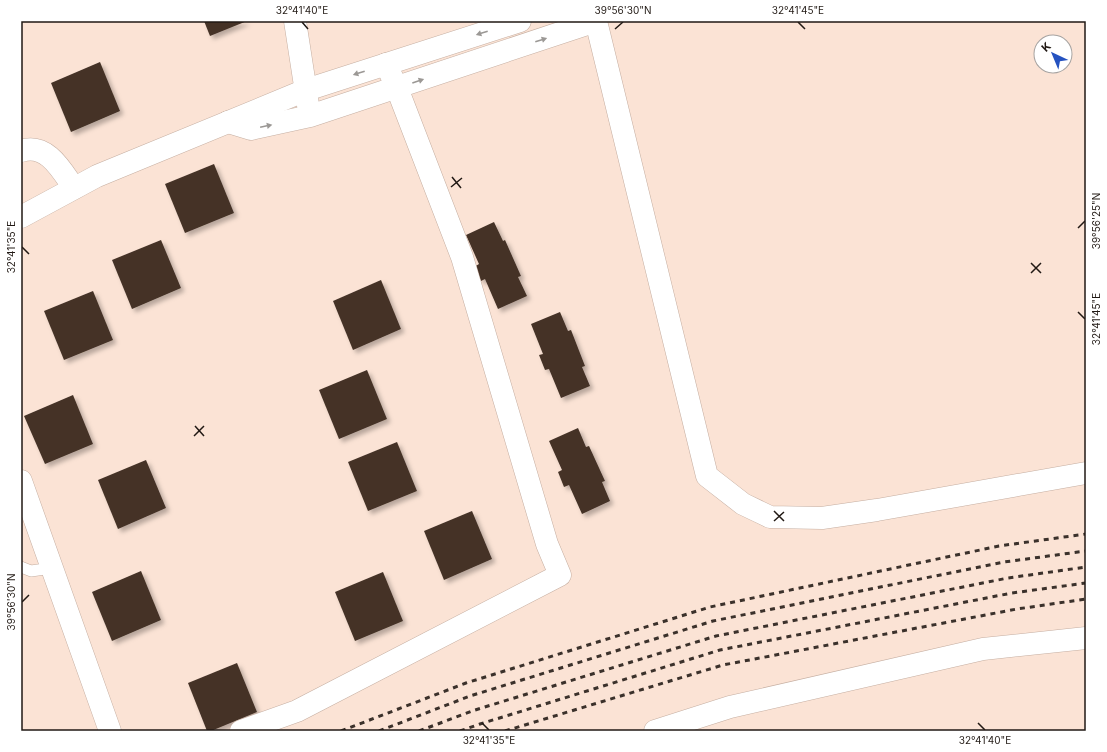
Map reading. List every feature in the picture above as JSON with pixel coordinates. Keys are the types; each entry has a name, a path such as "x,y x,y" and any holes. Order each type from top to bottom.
{"street":[{"path":"295,21 310,116"},
{"path":"21,217 97,176 306,90 520,21"},
{"path":"228,122 251,129 310,116 596,21 707,476 743,504 770,517 822,518 877,510 1086,473"},
{"path":"241,731 297,711 560,575 547,544 462,257 397,88 386,64"},
{"path":"21,151 32,150 49,156 57,163 74,188"},
{"path":"21,480 110,731"},
{"path":"655,731 730,707 983,649 1086,638"}],"lane":[{"path":"21,567 31,570 52,568"}],"building":[{"path":"204,21 247,21 210,36"},
{"path":"100,62 120,111 71,132 51,83"},
{"path":"214,164 234,213 185,233 165,184"},
{"path":"494,222 503,241 505,240 521,276 518,277 527,296 498,309 485,279 481,281 474,267 479,264 466,235"},
{"path":"161,240 181,288 132,309 112,260"},
{"path":"381,280 401,329 353,350 333,301"},
{"path":"93,291 113,340 64,360 44,311"},
{"path":"560,312 568,331 571,330 585,366 582,367 590,386 561,398 549,369 545,370 539,355 543,354 531,324"},
{"path":"367,370 387,419 339,439 319,390"},
{"path":"73,395 93,444 45,464 24,416"},
{"path":"578,428 586,447 589,446 605,481 602,482 610,501 582,514 569,485 564,487 558,472 562,470 549,441"},
{"path":"397,442 417,491 368,511 348,462"},
{"path":"146,460 166,508 118,529 98,480"},
{"path":"472,511 492,559 444,580 424,531"},
{"path":"141,571 161,620 112,641 92,592"},
{"path":"383,572 403,621 355,641 335,592"},
{"path":"237,663 257,712 211,731 207,731 188,683"}],"railway":[{"path":"341,731 466,683 710,607 999,546 1086,534"},
{"path":"379,731 470,696 713,621 1004,562 1086,551"},
{"path":"419,731 475,710 716,636 1008,578 1086,567"},
{"path":"460,731 720,650 1012,593 1086,583"},
{"path":"505,731 723,665 1017,609 1086,599"}]}
